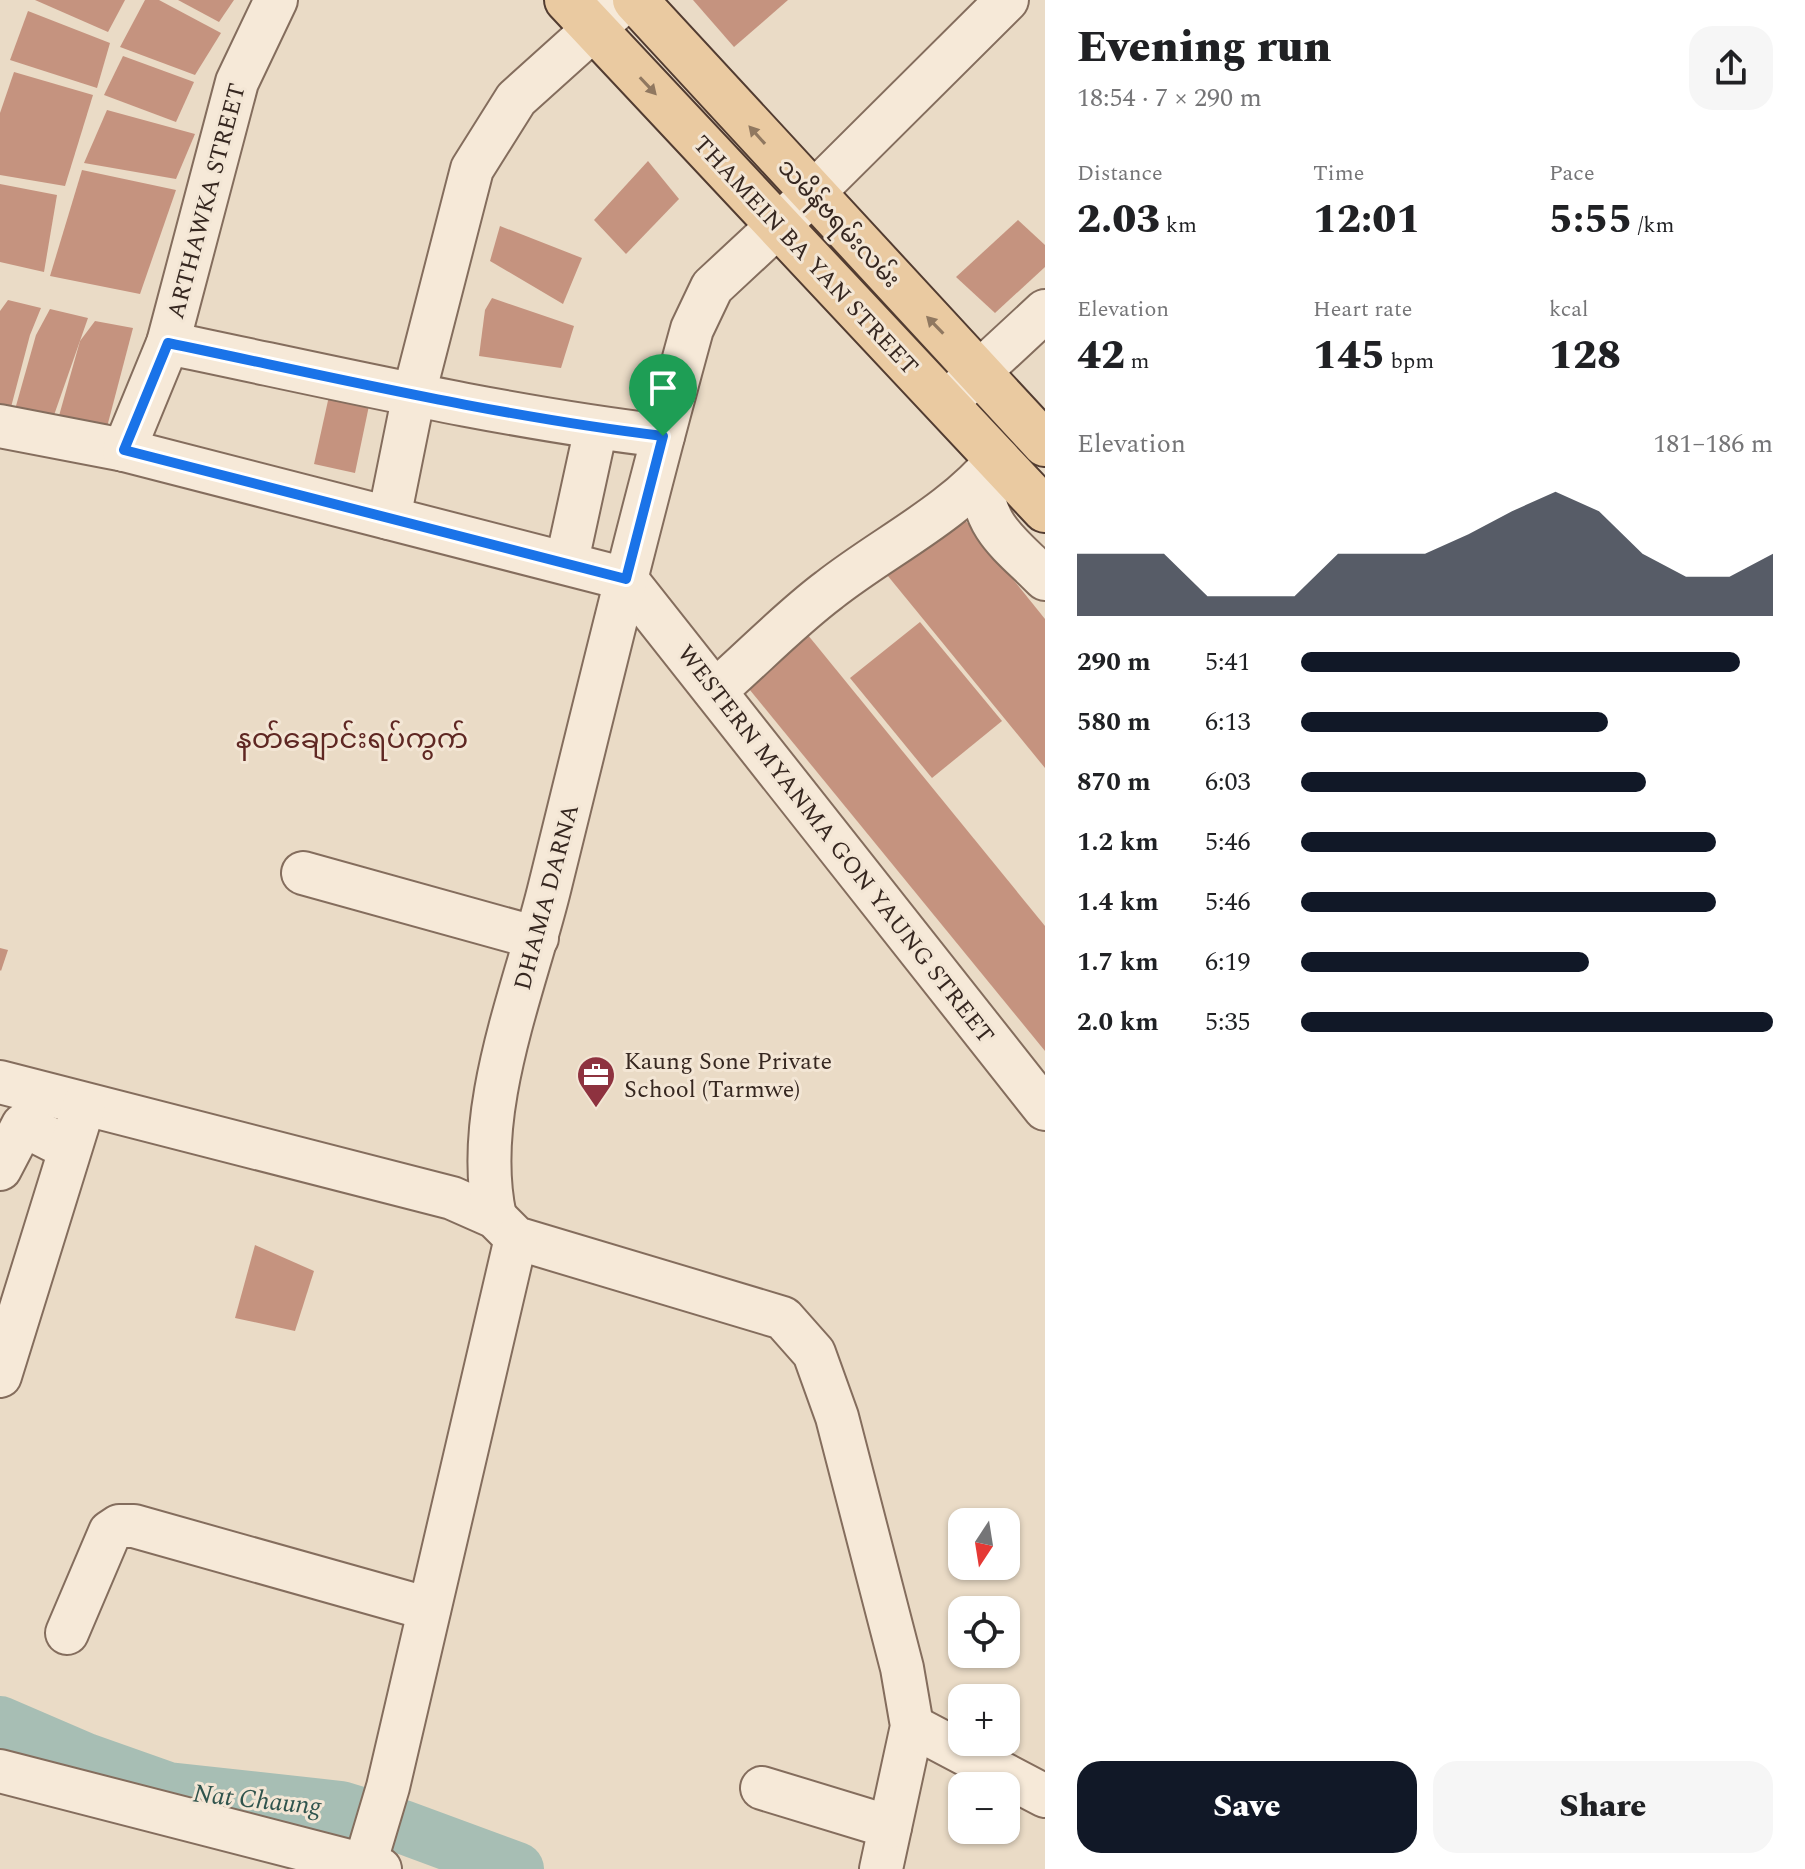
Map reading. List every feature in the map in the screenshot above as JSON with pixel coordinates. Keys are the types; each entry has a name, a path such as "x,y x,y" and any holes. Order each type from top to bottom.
{"main road":[{"name":"သမိန်ဗရမ်းလမ်း","path":"635,0 811,195 1045,444"},
{"name":"THAMEIN BA YAN STREET","path":"581,15 944,405 990,469 1045,510"}],"street":[{"name":"ARTHAWKA STREET","path":"124,450 168,343 237,82 276,0"},
{"path":"389,518 414,394 472,169 516,99 581,15 626,0"},
{"name":"DHAMA DARNA","path":"372,1859 429,1609 505,1228 490,1194 497,1080 537,938 692,329 712,287 811,195 1007,0"},
{"path":"944,405 1045,311"},
{"path":"168,343 414,394 596,428 663,436"},
{"path":"0,426 124,450 567,561 626,579"},
{"path":"567,561 596,428"},
{"path":"990,469 982,500 989,522 1045,579"},
{"path":"715,691 829,590 990,469"},
{"name":"WESTERN MYANMA GON YAUNG STREET","path":"626,579 1045,1109"},
{"path":"303,873 537,938"},
{"path":"0,1082 452,1198 505,1228 783,1318 814,1353 837,1417 902,1668 912,1726 881,1869"},
{"path":"0,1376 68,1148 84,1105"},
{"path":"0,1169 11,1120 68,1148"},
{"path":"67,1633 110,1532 119,1526 134,1526 429,1609"},
{"path":"912,1726 1045,1796"},
{"path":"0,1771 372,1859"},
{"path":"762,1788 890,1827"}],"building":[{"path":"35,0 125,0 108,32"},
{"path":"145,0 159,0 221,33 195,75 120,47"},
{"path":"178,0 234,0 219,22"},
{"path":"693,0 788,0 734,47"},
{"path":"28,11 110,43 97,88 10,60"},
{"path":"123,56 194,82 176,122 104,95"},
{"path":"14,72 93,95 65,186 0,175 0,113"},
{"path":"107,110 195,134 176,179 84,163"},
{"path":"648,161 679,199 626,254 594,220"},
{"path":"82,170 176,190 140,294 50,276"},
{"path":"0,184 57,195 44,272 0,262"},
{"path":"1018,220 1045,245 1045,267 995,313 956,277"},
{"path":"500,226 582,258 563,304 490,261"},
{"path":"492,298 574,326 561,368 479,356 485,310"},
{"path":"8,300 41,308 30,335 10,411 0,410 0,311"},
{"path":"50,309 88,318 53,418 14,413 36,335"},
{"path":"95,321 133,328 107,427 57,423 80,341"},
{"path":"331,387 371,396 355,473 314,464"},
{"path":"957,510 1045,619 1045,768 883,570"},
{"path":"920,622 1002,721 932,778 850,678"},
{"path":"803,629 1045,926 1045,1051 741,679"},
{"path":"0,948 8,950 1,971 0,970"},
{"path":"255,1245 314,1271 295,1331 235,1318"}],"waterway":[{"name":"Nat Chaung","path":"0,1723 86,1760 168,1789 341,1808 517,1869"}],"place":[{"name":"Kaung Sone Private School (Tarmwe)","path":"596,1109"}],"district":[{"name":"နတ်ချောင်းရပ်ကွက်","path":"352,738"}],"route":[{"path":"168,343 414,394 596,428 663,436 626,579 567,561 124,450 168,343"}]}
